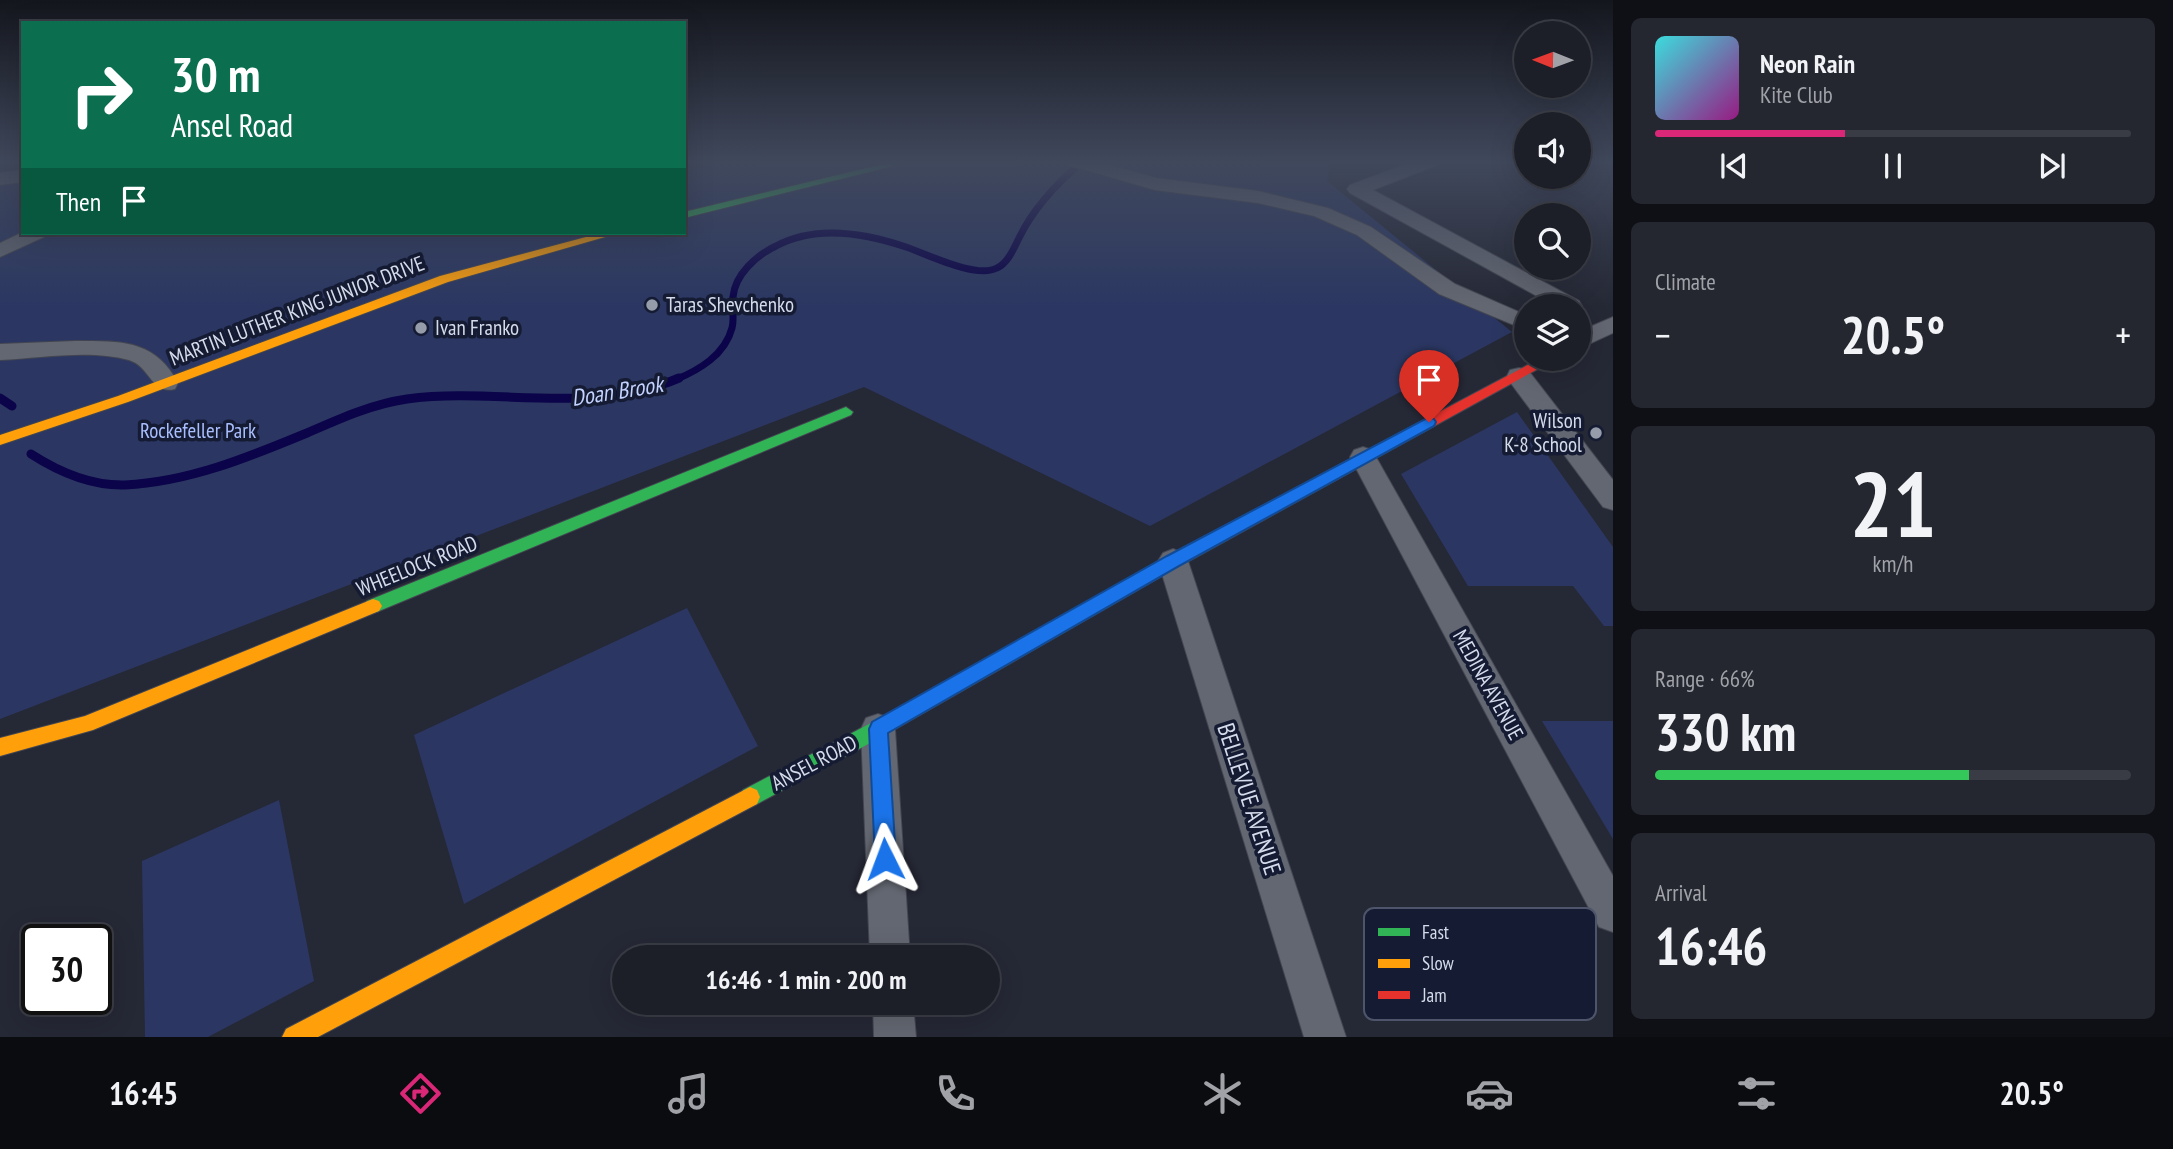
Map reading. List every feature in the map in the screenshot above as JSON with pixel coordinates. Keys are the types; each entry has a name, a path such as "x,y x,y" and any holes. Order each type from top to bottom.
{"street":[{"path":"686,215 707,209"},
{"path":"1310,209 1364,232 1447,289 1514,318"},
{"path":"1394,209 1549,294"},
{"path":"0,251 33,235"},
{"name":"MARTIN LUTHER KING JUNIOR DRIVE","path":"0,440 166,383 444,279 606,235"},
{"path":"1591,316 1611,326"},
{"path":"1591,335 1611,326"},
{"path":"0,352 127,352 148,358 166,383"},
{"name":"ANSEL ROAD","path":"294,1037 878,729 1173,561 1528,371"},
{"path":"1519,376 1613,500"},
{"name":"WHEELOCK ROAD","path":"0,747 86,724 846,412"},
{"name":"MEDINA AVENUE","path":"1363,457 1613,913"},
{"name":"BELLEVUE AVENUE","path":"1173,561 1325,1037"},
{"path":"878,729 889,945"},
{"path":"358,1037 369,997"},
{"path":"894,1015 895,1037"}],"green space":[{"name":"Rockefeller Park","path":"0,209 21,209 21,235 686,235 686,209 1362,209 1512,332 1150,526 864,387 0,719"},
{"path":"1517,412 1613,547 1613,626 1604,626 1573,586 1468,586 1401,474"},
{"path":"687,608 758,746 464,904 414,735"},
{"path":"1542,721 1613,721 1613,839"},
{"path":"279,800 314,981 208,1037 145,1037 142,861"}],"waterway":[{"name":"Doan Brook","path":"679,378 710,360 729,338 733,320 733,297 742,273 769,250 791,239 823,233 857,235 890,242 965,268 988,271 1004,263 1037,209"},
{"name":"Doan Brook","path":"31,454 64,472 99,483 149,483 218,467 356,413 394,401 441,396 612,396 679,378"},
{"name":"Doan Brook","path":"675,380 679,378"},
{"name":"Doan Brook","path":"0,398 12,406"}],"traffic: fast":[{"path":"686,215 707,209"},
{"path":"373,606 846,412"},
{"path":"750,797 878,729 1172,562"}],"traffic: slow":[{"path":"0,440 123,399 444,279 606,235"},
{"path":"0,747 86,724 373,606"},
{"path":"294,1037 750,797"}],"traffic: jam":[{"path":"1172,562 1527,371"}],"place":[{"name":"Taras Shevchenko","path":"652,305"},
{"name":"Ivan Franko","path":"421,328"},
{"name":"Wilson K-8 School","path":"1596,433"}],"route":[{"path":"885,859 878,729 1173,561 1429,422"}]}
